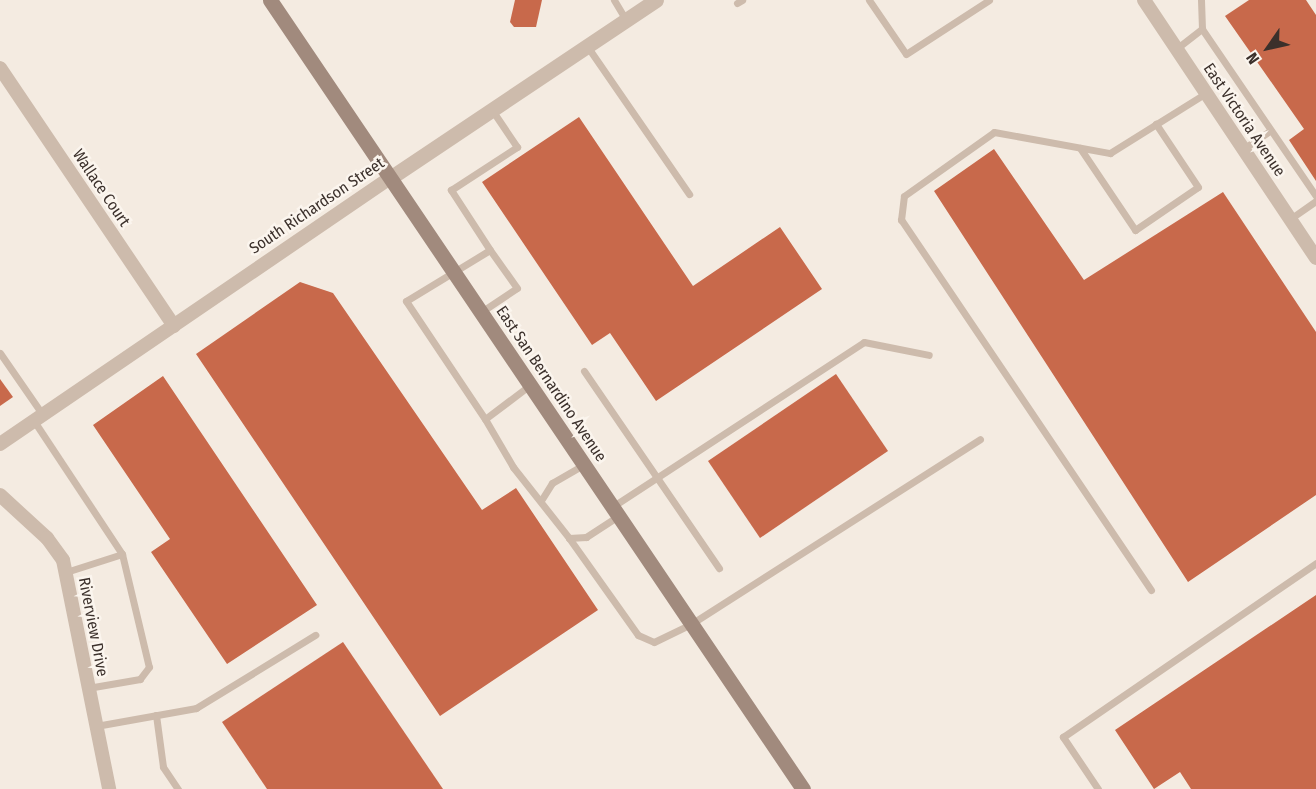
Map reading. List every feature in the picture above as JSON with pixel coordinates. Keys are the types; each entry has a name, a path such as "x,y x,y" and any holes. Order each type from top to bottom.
{"main road":[{"name":"East San Bernardino Avenue","path":"270,0 802,789"}],"street":[{"name":"South Richardson Street","path":"0,444 656,0"},
{"name":"East Victoria Avenue","path":"1144,0 1316,258"},
{"name":"Wallace Court","path":"0,68 174,326"},
{"name":"Riverview Drive","path":"0,495 47,537 66,572 109,789"}],"lane":[{"path":"614,0 626,20"},
{"path":"869,0 906,54 989,0"},
{"path":"1201,0 1202,29 1316,198 1290,219"},
{"path":"1176,49 1202,29"},
{"path":"587,46 689,194"},
{"path":"1151,590 901,220 904,196 994,132 1110,153 1206,93"},
{"path":"481,312 517,288 451,190 517,147 492,110"},
{"path":"1080,148 1135,230 1198,187 1156,124"},
{"path":"1243,149 1270,130"},
{"path":"490,250 406,301 485,419 513,468 542,499 638,635 654,642 691,624 980,439"},
{"path":"569,538 586,537 658,477 864,342 929,355"},
{"path":"0,353 122,555 149,667 140,679 88,688"},
{"path":"584,371 719,568"},
{"path":"485,419 530,385"},
{"path":"542,499 552,483 584,465"},
{"path":"66,572 122,555"},
{"path":"1098,789 1063,737 1316,563"},
{"path":"96,726 196,708 315,634"},
{"path":"156,715 163,767 178,789"}],"building":[{"path":"515,0 542,0 536,27 514,27 510,22"},
{"path":"1249,0 1306,0 1316,15 1316,181 1289,140 1304,129 1225,16"},
{"path":"579,117 693,286 780,227 822,289 656,401 610,333 592,345 482,182"},
{"path":"994,149 1084,280 1223,192 1316,332 1316,495 1188,582 934,191"},
{"path":"300,282 333,293 482,510 516,488 598,610 440,716 196,354"},
{"path":"836,374 888,451 760,538 708,461"},
{"path":"163,376 317,605 227,664 151,552 170,539 93,425"},
{"path":"0,379 13,397 0,406"},
{"path":"1316,595 1316,789 1191,789 1180,772 1154,789 1115,730"},
{"path":"343,642 443,789 267,789 222,722"}]}
